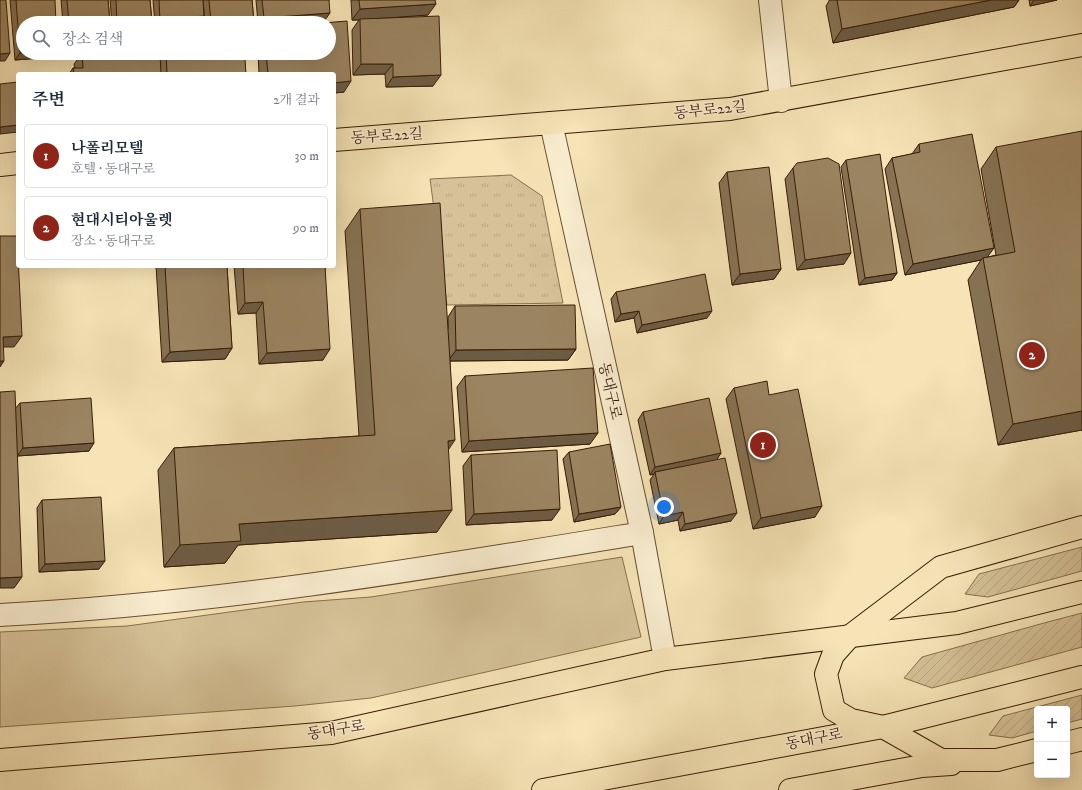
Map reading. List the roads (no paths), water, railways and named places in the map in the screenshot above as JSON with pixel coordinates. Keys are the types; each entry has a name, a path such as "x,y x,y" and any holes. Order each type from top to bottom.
{"main road":[{"name":"동부로22길","path":"336,140 730,109 781,101 1082,45"},
{"path":"0,165 16,163"},
{"path":"997,760 941,760 883,726 851,720 834,710 826,674 834,654 850,636 940,567 1082,527"},
{"name":"동대구로","path":"0,760 331,733 665,659 957,623 1082,592"},
{"name":"동대구로","path":"543,790 883,726 1082,677"},
{"path":"1070,742 1082,739"},
{"path":"790,790 922,766 997,760 1034,751"}],"street":[{"path":"770,0 781,101"},
{"name":"동대구로","path":"551,123 642,533 665,659"},
{"path":"0,614 50,612 134,605 349,580 642,533"}],"place":[{"name":"현대시티아울렛","path":"1032,355"},
{"name":"나폴리모텔","path":"763,445"}]}
